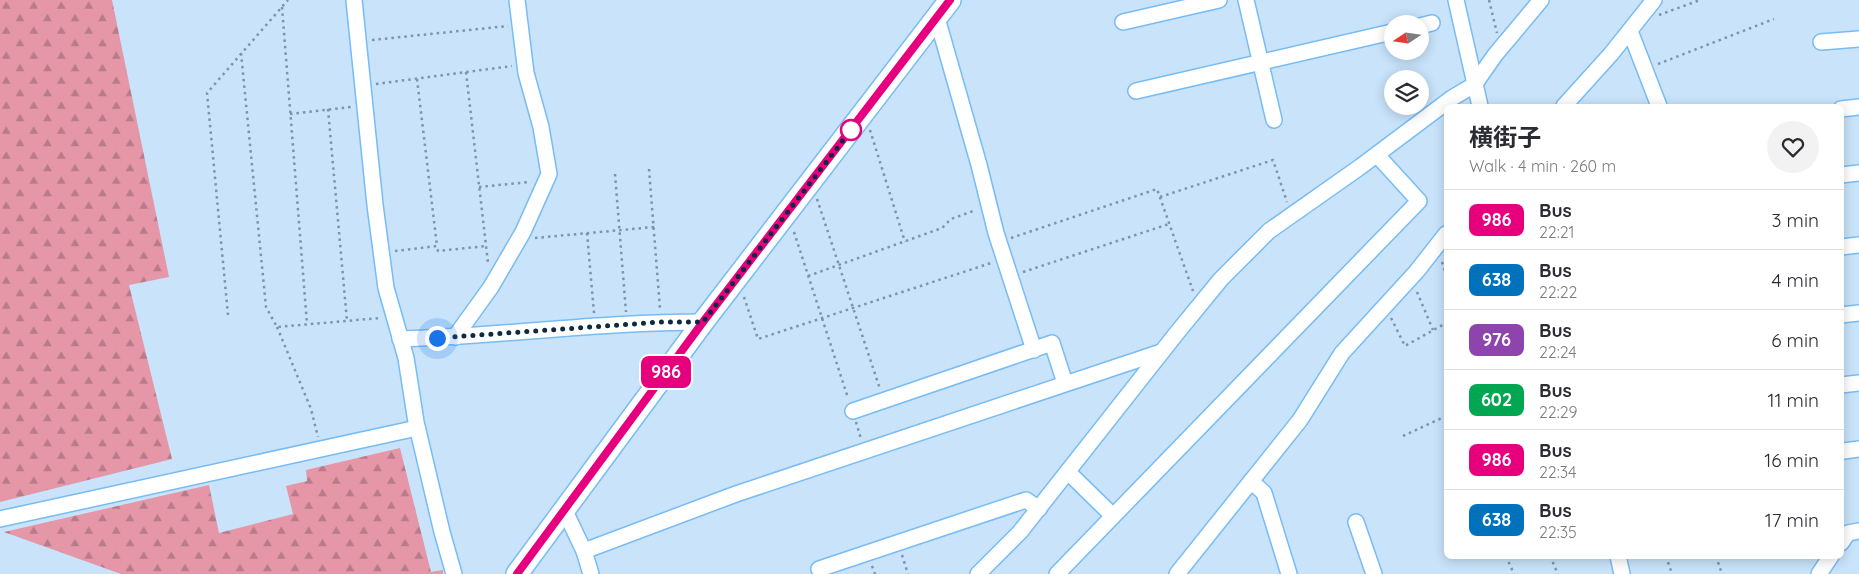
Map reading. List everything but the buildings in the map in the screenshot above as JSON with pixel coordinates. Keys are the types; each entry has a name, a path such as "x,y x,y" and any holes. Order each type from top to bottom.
{"main road":[{"path":"517,574 703,322 950,0"}],"street":[{"path":"354,0 364,105 386,288 406,358 417,428 454,574"},
{"path":"455,337 491,287 518,239 549,174 541,127 525,64 517,0"},
{"path":"1124,22 1220,0"},
{"path":"1246,0 1274,120"},
{"path":"1456,0 1479,104"},
{"path":"1444,104 1474,85 1500,49 1541,0"},
{"path":"1566,104 1611,54 1654,0"},
{"path":"937,18 979,165 998,242 1034,350"},
{"path":"1632,28 1658,104"},
{"path":"1136,91 1384,34"},
{"path":"1821,42 1859,39"},
{"path":"978,574 1020,532 1039,509 1161,352 1221,279 1269,231 1377,155 1444,104"},
{"path":"1844,109 1859,107"},
{"path":"1057,574 1419,201 1377,155"},
{"path":"1844,175 1859,173"},
{"path":"1177,574 1300,420 1342,353 1411,277 1444,236"},
{"path":"1844,247 1859,245"},
{"path":"1844,315 1859,313"},
{"path":"400,339 455,337 661,322 703,322"},
{"path":"853,411 1052,343 1065,383"},
{"path":"584,551 736,494 1161,352"},
{"path":"1844,385 1859,383"},
{"path":"0,519 417,428"},
{"path":"1068,472 1113,516"},
{"path":"1251,481 1264,493 1288,574"},
{"path":"819,569 1026,500 1039,509"},
{"path":"564,508 584,551 591,574"},
{"path":"1356,522 1374,574"},
{"path":"1619,559 1622,574"},
{"path":"1818,574 1829,559"}],"path":[{"path":"228,315 208,92 288,0"},
{"path":"1489,0 1500,49"},
{"path":"1632,28 1700,0"},
{"path":"282,7 307,324"},
{"path":"1645,69 1774,19"},
{"path":"358,42 520,25"},
{"path":"241,52 266,307 277,326 311,409 321,449"},
{"path":"362,86 525,64"},
{"path":"466,72 491,287"},
{"path":"417,79 438,251 486,246"},
{"path":"290,114 364,105"},
{"path":"328,109 347,321"},
{"path":"864,112 905,242"},
{"path":"1160,197 1273,160 1291,216"},
{"path":"649,169 661,322"},
{"path":"614,174 627,325"},
{"path":"479,187 546,181"},
{"path":"811,181 884,400"},
{"path":"998,242 1157,189 1198,306"},
{"path":"808,276 942,228 951,219 989,205"},
{"path":"787,212 865,451"},
{"path":"1010,277 1170,224"},
{"path":"518,239 654,227"},
{"path":"587,233 596,327"},
{"path":"381,252 437,246"},
{"path":"738,277 758,339 1004,258"},
{"path":"1411,277 1433,330"},
{"path":"1384,306 1405,346 1444,324"},
{"path":"277,326 394,317"},
{"path":"1403,436 1444,417"},
{"path":"902,553 908,574"},
{"path":"1507,559 1514,574"},
{"path":"1551,559 1558,574"},
{"path":"1667,559 1672,574"},
{"path":"1717,559 1722,574"},
{"path":"872,565 875,574"}],"green space":[{"path":"0,0 112,0 169,277 129,285 172,459 0,502"},
{"path":"400,448 431,572 443,570 443,574 121,574 4,532 209,485 219,533 293,514 286,486 307,481 306,470"}],"bus line":[{"name":"986","path":"517,574 703,322 950,0"}],"route":[{"path":"437,338 661,322 703,322 851,130"}]}
